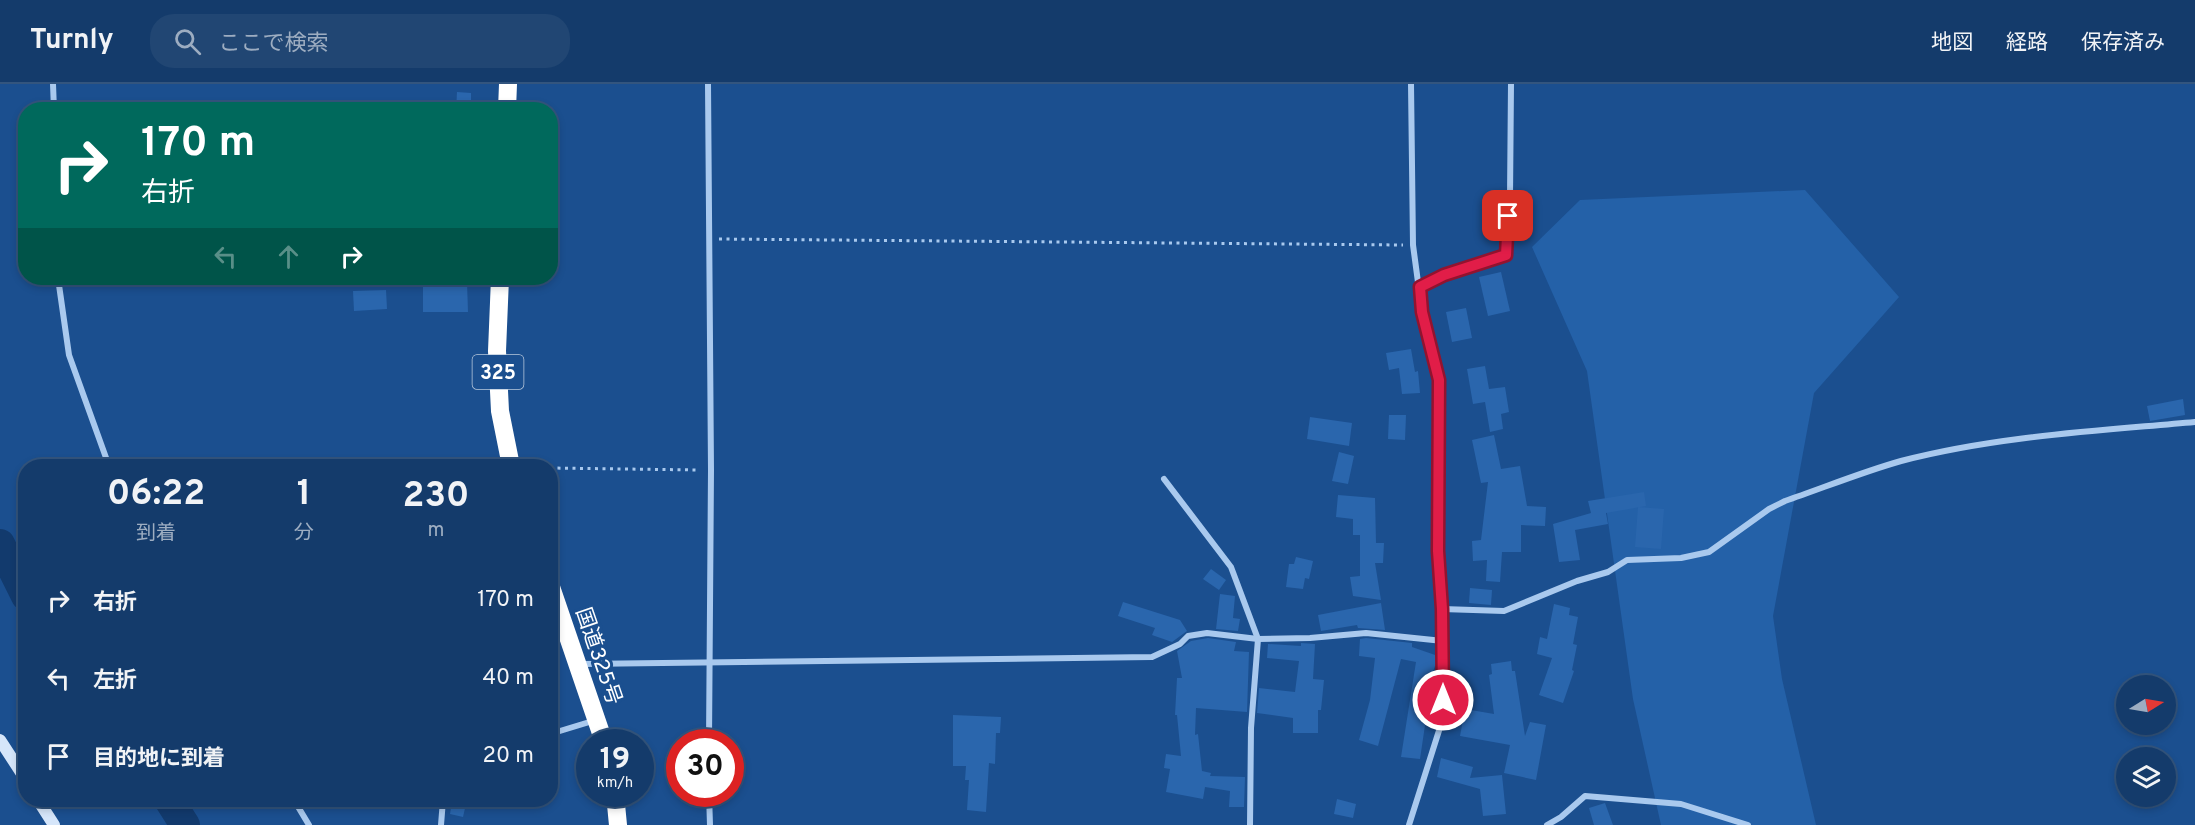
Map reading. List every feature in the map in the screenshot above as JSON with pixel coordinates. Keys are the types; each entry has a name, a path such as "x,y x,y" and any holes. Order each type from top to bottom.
{"highway":[{"path":"507,102 508,84"},
{"name":"325","path":"500,285 497,351 500,401 510,459"},
{"name":"国道325号","path":"558,607 600,729"},
{"path":"616,807 618,825"}],"street":[{"path":"53,84 54,102"},
{"path":"708,84 711,470 709,729"},
{"path":"1409,825 1443,718 1443,641 1438,551 1439,380 1422,312 1413,245 1411,84"},
{"path":"1420,287 1444,275 1506,255 1511,84"},
{"path":"59,285 69,355 106,459"},
{"path":"1442,609 1504,611 1577,581 1608,572 1627,560 1681,558 1709,552 1769,509 1785,501 1900,461 2035,437 2195,422"},
{"path":"1164,479 1232,567 1258,639 1251,728 1250,825"},
{"path":"578,664 1152,657 1180,644 1188,636 1207,633 1258,639 1310,638 1366,633 1443,641"},
{"path":"558,732 597,720"},
{"path":"0,740 18,768"},
{"path":"1546,825 1561,817 1585,796 1681,804 1748,825"},
{"path":"42,807 54,825"},
{"path":"298,807 309,825"},
{"path":"441,825 442,807"},
{"path":"710,807 710,825"}],"path":[{"path":"708,239 1413,245"},
{"path":"558,468 711,470"}],"shaded area":[{"path":"1805,190 1899,297 1814,393 1773,616 1782,679 1816,825 1661,825 1633,699 1587,371 1532,247 1580,200"}],"building":[{"path":"457,92 471,93 471,102 456,102"},
{"path":"1501,272 1510,311 1488,316 1479,277"},
{"path":"423,285 467,285 468,312 423,312"},
{"path":"386,290 387,309 354,311 353,291"},
{"path":"1466,308 1472,338 1452,342 1446,312"},
{"path":"1411,349 1415,372 1418,371 1420,393 1402,394 1399,368 1389,370 1386,353"},
{"path":"1485,366 1489,389 1505,387 1509,412 1501,414 1503,429 1490,432 1485,402 1473,404 1467,369"},
{"path":"2183,399 2185,415 2150,421 2147,406"},
{"path":"1389,415 1406,415 1405,440 1388,439"},
{"path":"1310,417 1352,423 1349,446 1307,439"},
{"path":"1494,435 1501,469 1520,466 1527,506 1546,507 1545,526 1521,525 1521,552 1502,552 1500,582 1486,581 1487,560 1473,561 1472,541 1481,540 1488,482 1481,483 1472,440"},
{"path":"1339,452 1354,456 1348,484 1332,481"},
{"path":"1644,492 1646,506 1606,513 1608,524 1575,530 1580,560 1559,562 1553,524 1591,513 1588,501"},
{"path":"1338,495 1375,498 1376,543 1384,543 1383,563 1375,563 1381,600 1353,596 1350,577 1360,576 1360,535 1353,535 1353,519 1336,517"},
{"path":"1638,507 1664,509 1661,549 1635,547"},
{"path":"1296,557 1313,561 1309,579 1305,578 1303,589 1286,587 1289,564 1294,564"},
{"path":"1211,569 1226,580 1219,590 1203,579"},
{"path":"1470,588 1492,590 1491,605 1469,603"},
{"path":"1220,594 1235,596 1233,618 1240,619 1238,631 1216,629"},
{"path":"1123,602 1180,620 1187,631 1172,642 1152,635 1155,628 1118,616"},
{"path":"1381,603 1385,630 1358,628 1357,625 1321,631 1318,615"},
{"path":"1554,604 1570,608 1569,615 1578,617 1573,644 1577,645 1572,670 1574,671 1563,703 1539,695 1552,658 1537,654 1540,637 1547,639"},
{"path":"1208,638 1236,642 1234,651 1249,652 1247,712 1196,708 1195,735 1198,734 1202,771 1211,773 1210,776 1245,777 1244,807 1229,807 1230,791 1205,787 1203,799 1166,792 1170,769 1164,768 1166,754 1181,756 1177,715 1175,715 1177,678 1182,678 1177,651 1191,641"},
{"path":"1360,639 1412,643 1412,647 1438,656 1438,667 1435,666 1422,703 1428,705 1420,759 1401,757 1416,662 1401,659 1378,746 1359,740 1370,700 1375,658 1359,656"},
{"path":"1301,643 1315,644 1313,679 1324,680 1321,710 1318,710 1318,733 1293,733 1293,718 1257,713 1259,688 1295,692 1299,661 1267,658 1268,644 1301,646"},
{"path":"1511,661 1512,671 1515,671 1525,736 1530,722 1546,725 1536,780 1504,773 1510,745 1460,736 1465,709 1494,714 1489,675 1492,674 1491,664"},
{"path":"953,715 1001,717 1000,733 996,733 995,764 989,763 986,812 967,810 969,780 965,780 966,766 953,766"},
{"path":"1441,758 1473,767 1470,778 1502,775 1506,814 1483,816 1480,789 1437,777"},
{"path":"1337,799 1356,804 1353,818 1334,814"},
{"path":"1605,803 1613,825 1594,825 1589,808"},
{"path":"451,807 465,807 463,817 450,814"}],"waterway":[{"path":"0,544 18,580"},
{"path":"173,807 185,825"}],"route":[{"path":"1443,700 1442,609 1438,551 1439,380 1422,312 1420,287 1444,275 1506,255 1508,216"}]}
